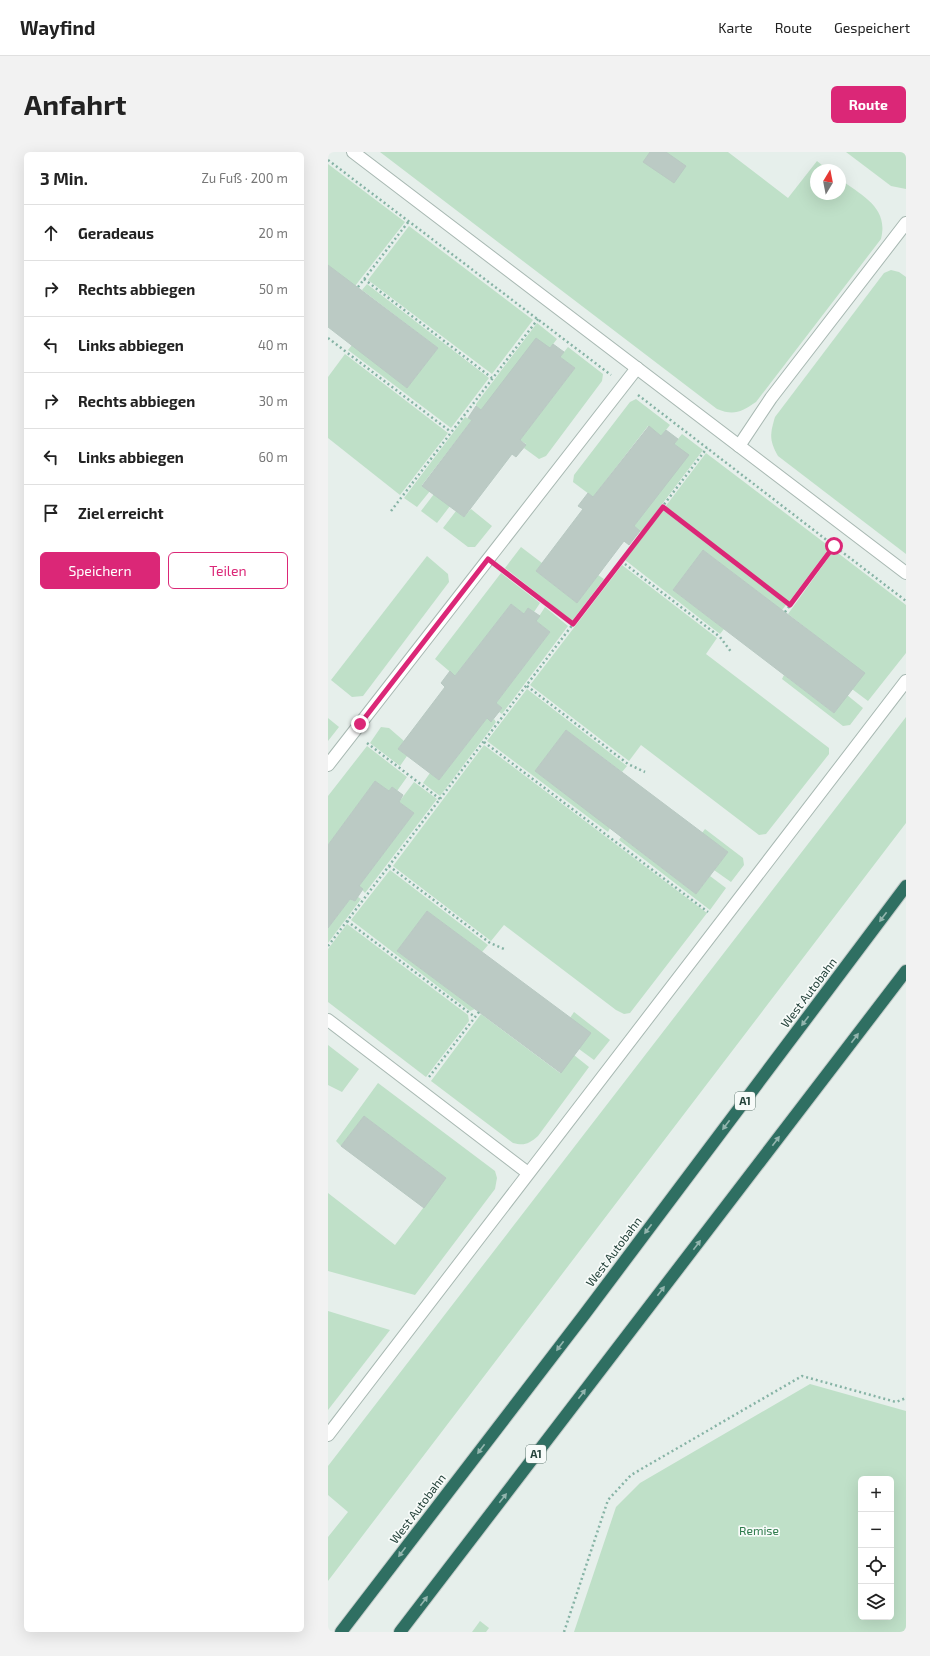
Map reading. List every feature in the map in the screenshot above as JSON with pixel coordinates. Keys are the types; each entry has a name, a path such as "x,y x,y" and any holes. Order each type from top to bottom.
{"highway":[{"name":"West Autobahn","path":"341,1632 584,1315 906,886"},
{"name":"A1","path":"400,1632 906,971"}],"lane":[{"path":"353,152 906,573"},
{"path":"739,446 771,398 906,223"},
{"path":"328,765 636,368"},
{"path":"328,1435 906,681"},
{"path":"328,1020 528,1173"}],"path":[{"path":"358,287 421,204"},
{"path":"364,279 492,378"},
{"path":"391,510 550,302"},
{"path":"328,338 451,432"},
{"path":"328,946 720,432"},
{"path":"663,507 790,605"},
{"path":"785,612 847,528"},
{"path":"488,559 573,624"},
{"path":"621,561 720,637 732,653"},
{"path":"527,686 628,764 646,772"},
{"path":"353,733 440,799"},
{"path":"484,742 721,922"},
{"path":"389,866 490,943 504,949"},
{"path":"347,920 475,1017"},
{"path":"419,1090 478,1012"},
{"path":"564,1632 608,1500 631,1475 802,1376 896,1402 906,1398"}],"green space":[{"path":"380,152 728,152 788,198 810,170 810,200 846,200 846,183 865,197 872,203 881,219 881,239 756,402 737,412 728,412 717,409"},
{"path":"846,152 906,152 906,189 891,186"},
{"path":"328,164 405,222 355,286 328,265"},
{"path":"409,226 533,320 492,374 368,280"},
{"path":"891,270 899,272 906,277 906,554 778,456 773,446 771,437 775,417 884,273"},
{"path":"367,284 489,378 451,428 348,350 352,345 407,388 438,348 362,290"},
{"path":"537,323 557,339 550,348 481,410 476,406 476,404"},
{"path":"568,347 603,374 602,381 546,456 539,459 524,448 526,444 520,440 575,368 560,357"},
{"path":"345,354 448,433 400,495 328,438 328,377"},
{"path":"636,399 670,425 661,436 648,426 593,497 573,482 574,475 630,402"},
{"path":"465,417 472,420 422,485 430,491 417,507 404,498"},
{"path":"682,434 703,450 641,532 634,526 688,455 674,444"},
{"path":"706,453 830,547 789,602 665,507"},
{"path":"434,494 450,506 437,523 421,511"},
{"path":"471,509 492,526 475,547 468,547 443,528 456,511 464,517"},
{"path":"663,510 786,605 782,610 703,550 673,590 724,629 720,634 625,560"},
{"path":"521,547 542,563 536,571 577,603 598,575 604,579 572,621 505,568"},
{"path":"834,550 906,605 906,653 868,701 852,689 864,673 788,614"},
{"path":"427,556 448,574 449,582 363,696 352,697 331,680"},
{"path":"622,565 717,638 706,654 829,748 829,754 766,834 759,835 641,745 629,761 530,685"},
{"path":"501,573 540,603 534,612 528,608 524,614 511,604 455,676 435,659"},
{"path":"545,607 568,626 502,714 499,712 502,708 496,703 550,632 536,621"},
{"path":"784,675 834,713 847,695 863,708 850,725 843,726 782,679"},
{"path":"527,689 627,766 622,772 566,730 535,771 610,828 608,832 487,741"},
{"path":"906,717 906,823 328,1581 328,1537 348,1512 328,1495 328,1466"},
{"path":"328,718 339,727 328,741"},
{"path":"487,718 491,722 494,719 496,722 440,796 423,783 430,773 439,780"},
{"path":"381,727 389,728 404,741 398,749 407,756 400,766 370,743"},
{"path":"484,745 707,913 630,1013 624,1014 616,1010 504,925 491,941 393,866"},
{"path":"367,746 407,777 397,791 392,787 389,791 375,781 328,845 328,796"},
{"path":"414,782 437,799 365,893 359,886 414,813 399,802"},
{"path":"705,829 743,858 744,865 731,882 714,870 728,852 702,833"},
{"path":"621,837 696,894 710,876 726,888 710,910 619,840"},
{"path":"390,870 488,945 482,952 427,911 397,951 475,1009 470,1011 351,920"},
{"path":"358,897 361,899 328,943 328,928 350,899 354,901"},
{"path":"347,924 468,1015 469,1021 426,1077 328,1002 328,949"},
{"path":"574,1012 610,1040 594,1060 579,1049 570,1018"},
{"path":"481,1014 560,1073 574,1055 589,1067 538,1136 526,1144 513,1143 431,1081"},
{"path":"328,1045 359,1069 342,1092 328,1085"},
{"path":"378,1083 495,1171 497,1178 495,1189 415,1295 328,1271 328,1193 395,1245 446,1178 364,1116 341,1146 336,1141"},
{"path":"328,1311 390,1330 328,1410"},
{"name":"Remise","path":"810,1384 906,1411 906,1632 574,1632 616,1507 640,1483"},
{"path":"480,1621 489,1628 486,1632 472,1632"}],"building":[{"path":"650,152 666,152 686,166 674,183 643,162"},
{"path":"328,265 438,348 407,388 328,327"},
{"path":"536,338 550,348 553,344 564,352 560,357 575,368 520,440 526,445 516,457 512,454 464,517 422,486 472,420 468,418 476,406 481,410"},
{"path":"649,426 661,436 666,430 678,439 674,444 689,455 634,526 640,531 629,545 624,541 577,603 536,571 583,509 578,506 588,493 593,497"},
{"path":"703,550 865,673 834,713 673,590"},
{"path":"511,604 524,614 528,608 540,616 536,621 550,632 496,703 502,708 491,722 487,718 439,780 398,749 445,687 441,683 450,671 455,676"},
{"path":"566,730 728,852 696,894 535,771"},
{"path":"375,781 389,791 392,787 403,795 399,802 414,813 359,886 363,889 355,901 350,899 328,928 328,845"},
{"path":"427,911 591,1033 561,1073 397,951"},
{"path":"364,1116 446,1178 424,1208 341,1146"}],"route":[{"path":"360,724 488,559 573,624 663,507 790,605 834,546"}]}
